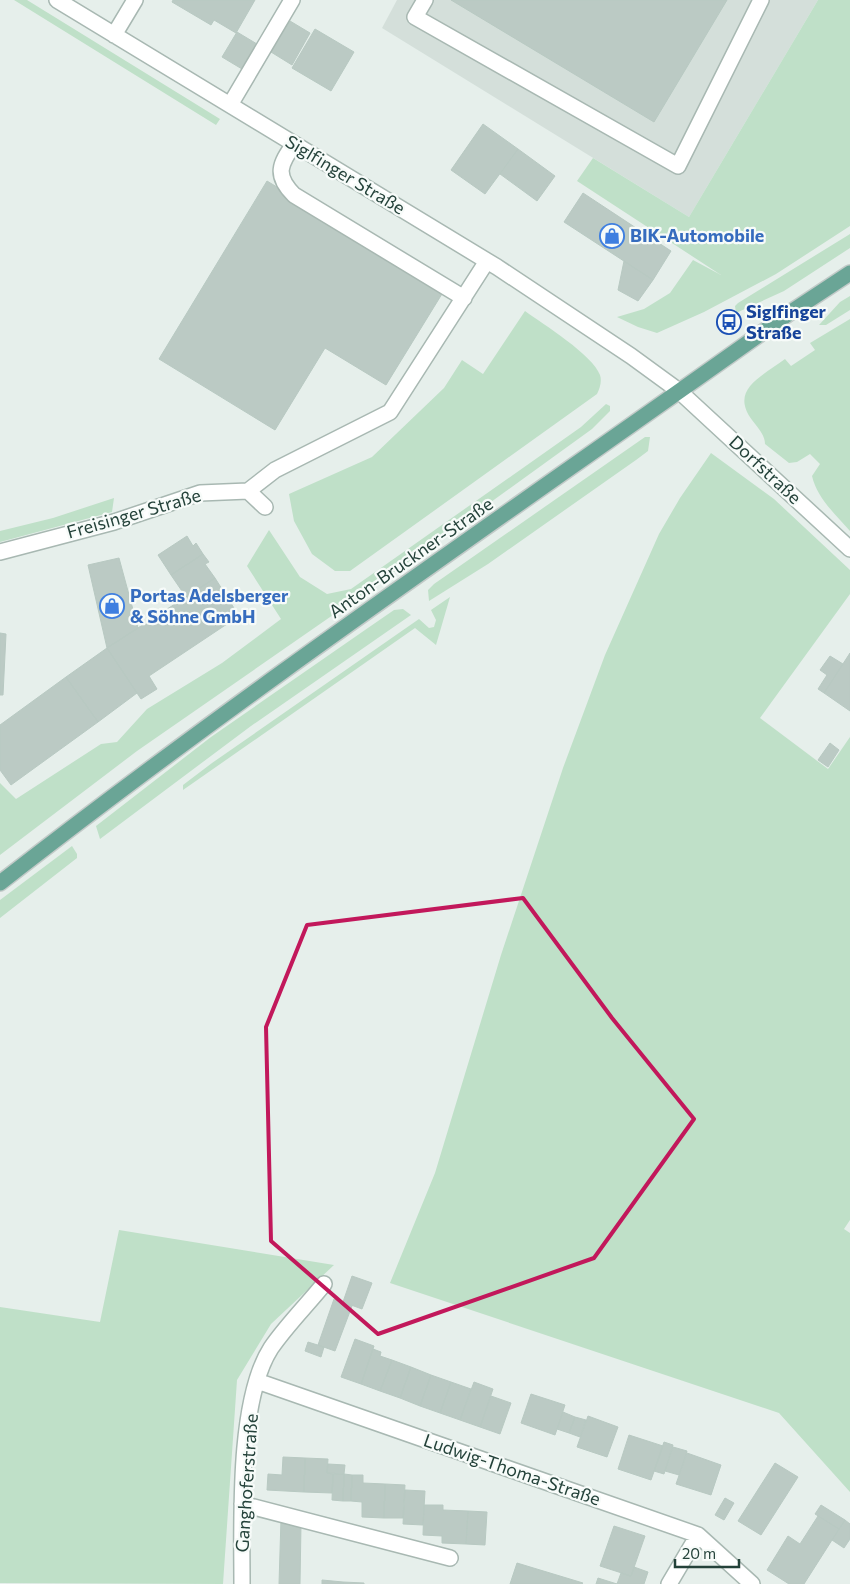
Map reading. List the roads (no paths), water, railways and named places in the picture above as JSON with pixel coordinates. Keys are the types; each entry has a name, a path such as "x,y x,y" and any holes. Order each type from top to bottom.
{"main road":[{"name":"Anton-Bruckner-Straße","path":"0,884 78,822 225,714 679,391 850,273"}],"street":[{"name":"Siglfinger Straße","path":"57,0 487,261 573,317 679,391"},
{"path":"114,35 135,0"},
{"path":"230,105 292,0"},
{"path":"425,0 415,17 678,166 761,0"},
{"path":"294,144 282,163 280,176 286,187 294,194 464,298"},
{"path":"265,506 248,491 275,470 390,412 487,261"},
{"name":"Dorfstraße","path":"679,391 850,549"},
{"name":"Freisinger Straße","path":"0,552 114,522 200,493 248,491"},
{"name":"Ganghoferstraße","path":"242,1584 242,1504 247,1430 257,1381 270,1349 324,1284"},
{"name":"Ludwig-Thoma-Straße","path":"257,1381 698,1535 752,1584"},
{"path":"242,1504 450,1558"},
{"path":"669,1584 698,1535"}],"place":[{"name":"BIK-Automobile","path":"612,236"},
{"name":"Siglfinger Straße","path":"729,322"},
{"name":"Portas Adelsberger & Söhne GmbH","path":"112,606"}]}
